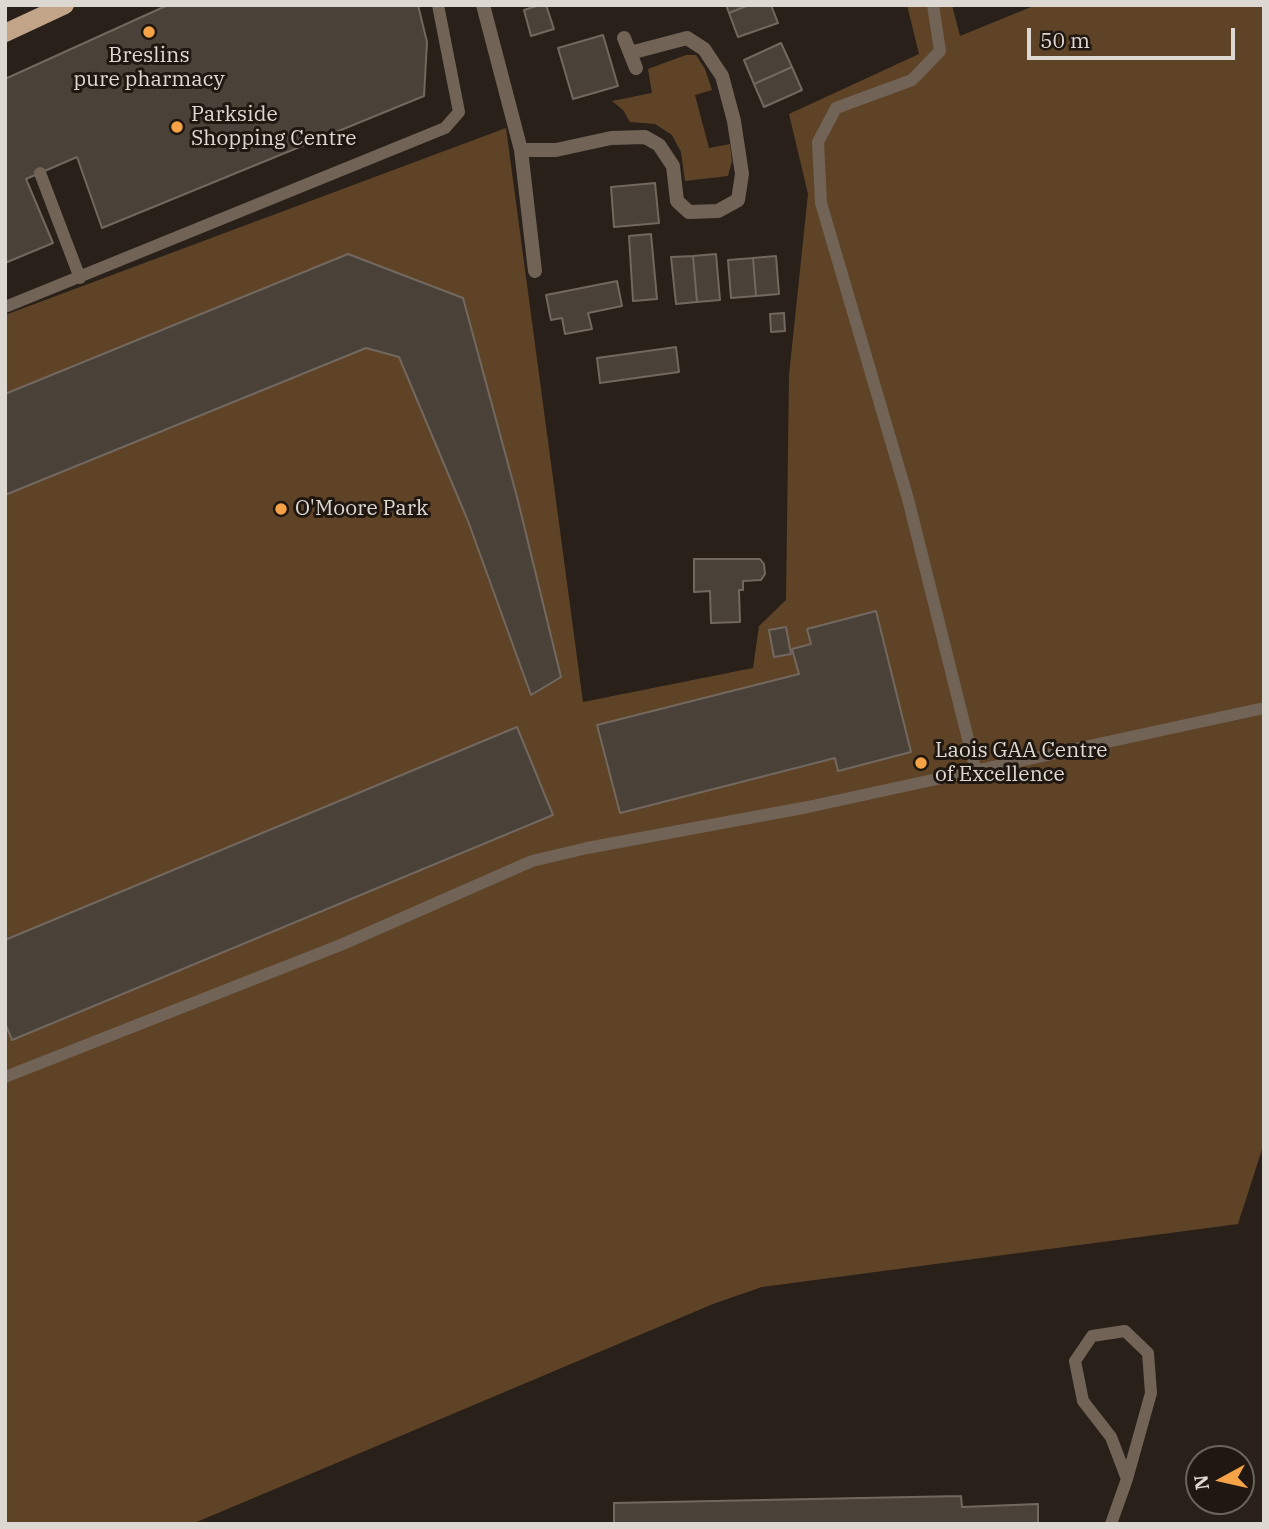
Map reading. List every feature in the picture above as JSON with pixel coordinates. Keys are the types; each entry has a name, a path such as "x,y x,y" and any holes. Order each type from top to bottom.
{"main road":[{"path":"5,33 65,5"}],"street":[{"path":"483,5 521,150 534,271"},
{"path":"624,38 636,68"},
{"path":"521,150 556,150 611,138 645,137 659,145 673,166 677,201 689,212 719,211 738,200 742,174 734,121 722,76 704,49 687,38 630,53"}],"lane":[{"path":"5,307 445,128 459,112 438,5"},
{"path":"933,5 940,51 912,80 836,108 818,142 821,203 908,499 976,771"},
{"path":"40,173 80,278"},
{"path":"5,1077 343,944 532,861 976,771 1264,708"},
{"path":"1111,1524 1127,1479 1151,1393 1148,1353 1125,1331 1091,1336 1075,1360 1083,1401 1111,1437 1127,1479"}],"shaded area":[{"name":"Laois GAA Centre of Excellence","path":"907,5 952,5 960,36 1036,5 1264,5 1264,1143 1238,1224 762,1287 713,1304 192,1524 5,1524 5,315 506,128 583,702 753,668 759,626 786,600 789,375 808,194 789,114 919,54"},
{"path":"686,55 696,55 705,69 712,90 695,95 709,148 730,144 732,161 728,176 685,181 681,152 672,135 655,124 630,122 623,110 612,101 652,93 648,69"}],"building":[{"name":"Parkside Shopping Centre","path":"168,5 418,5 427,42 424,96 102,228 77,157 26,179 53,243 5,263 5,79"},
{"path":"546,5 554,29 531,36 524,10"},
{"path":"726,5 749,5 729,13"},
{"path":"749,5 771,5 778,23 738,37 729,13"},
{"path":"603,35 618,86 573,99 558,48"},
{"path":"781,43 792,67 754,84 744,60"},
{"path":"792,67 802,90 764,107 754,84"},
{"path":"655,183 659,223 614,227 611,187"},
{"path":"651,234 657,299 633,301 629,236"},
{"path":"348,254 463,298 517,497 561,677 531,695 468,521 399,357 366,348 5,495 5,394"},
{"path":"716,254 720,300 697,302 693,256"},
{"path":"693,256 697,302 676,304 671,257"},
{"path":"776,256 779,294 756,296 753,258"},
{"path":"753,258 756,296 731,298 728,260"},
{"path":"617,281 622,306 588,313 592,329 565,334 562,318 551,320 546,295"},
{"path":"784,313 785,331 771,332 770,314"},
{"path":"676,347 679,372 600,383 597,358"},
{"path":"694,559 760,559 764,564 765,574 761,580 743,581 743,590 739,590 740,622 711,623 710,591 694,592"},
{"path":"876,611 911,752 838,771 835,758 620,813 597,725 799,674 792,649 811,644 807,629"},
{"path":"786,627 791,654 774,657 769,630"},
{"path":"517,727 553,815 12,1040 5,1023 5,940"},
{"path":"961,1496 962,1507 1038,1504 1038,1524 614,1524 614,1503"}],"place":[{"name":"Breslins pure pharmacy","path":"149,32"},
{"name":"Parkside Shopping Centre","path":"177,127"},
{"name":"O'Moore Park","path":"281,509"},
{"name":"Laois GAA Centre of Excellence","path":"921,763"}]}
